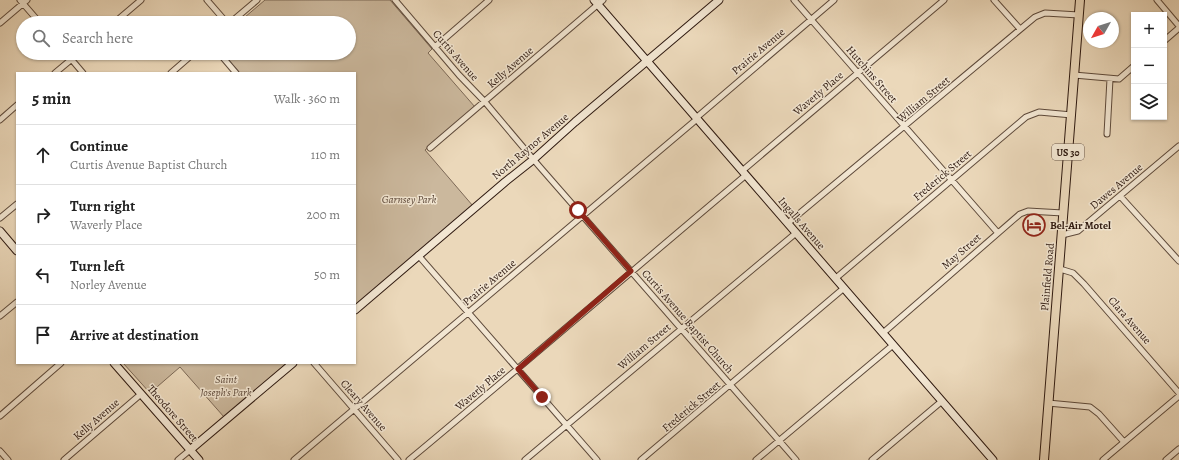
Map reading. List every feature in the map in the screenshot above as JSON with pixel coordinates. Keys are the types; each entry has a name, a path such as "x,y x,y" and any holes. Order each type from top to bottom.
{"main road":[{"name":"North Raynor Avenue","path":"356,309 719,0"},
{"name":"Plainfield Road","path":"1044,460 1080,0"},
{"name":"Ingalls Avenue","path":"598,2 646,61 993,460"},
{"path":"0,231 16,250"},
{"name":"Theodore Street","path":"115,364 198,460"},
{"path":"190,450 292,364"}],"street":[{"path":"122,16 141,0"},
{"path":"207,0 222,16"},
{"path":"237,16 257,0"},
{"name":"Curtis Avenue","path":"394,0 459,75 486,102 534,159"},
{"path":"435,47 489,0"},
{"name":"Hutchins Street","path":"794,0 998,233"},
{"name":"Prairie Avenue","path":"294,460 834,0"},
{"name":"Waverly Place","path":"409,460 518,369 944,0"},
{"path":"994,0 1020,29"},
{"path":"1157,0 1179,27 1167,38"},
{"path":"0,23 24,1 35,16"},
{"name":"Kelly Avenue","path":"430,148 486,102 598,2"},
{"name":"William Street","path":"788,224 1035,18 1045,13 1079,15"},
{"path":"56,72 71,60"},
{"path":"73,60 83,72"},
{"path":"172,72 186,60"},
{"path":"225,60 235,72"},
{"path":"1074,75 1119,79 1131,69"},
{"path":"1107,134 1110,79"},
{"path":"0,120 16,106"},
{"name":"Frederick Street","path":"836,278 1026,117 1039,112 1072,115"},
{"name":"Dawes Avenue","path":"1062,235 1078,231 1179,146"},
{"name":"Curtis Avenue Baptist Church","path":"534,159 582,216 796,460"},
{"path":"1120,196 1179,261"},
{"path":"0,218 16,205"},
{"name":"May Street","path":"883,333 1020,214 1028,211 1063,213"},
{"name":"William Street","path":"525,460 796,233"},
{"path":"418,255 597,460"},
{"name":"Clara Avenue","path":"1060,269 1073,273 1084,284 1179,393"},
{"name":"Frederick Street","path":"641,460 844,288"},
{"path":"0,316 16,303"},
{"path":"756,460 893,345"},
{"path":"0,416 60,364"},
{"name":"Cleary Avenue","path":"315,364 398,460"},
{"name":"Kelly Avenue","path":"64,460 141,394"},
{"path":"1103,460 1179,396"},
{"path":"872,460 942,401"},
{"path":"1048,403 1090,407 1099,414 1124,442"},
{"path":"1166,460 1179,449"},
{"path":"178,460 190,450"},
{"path":"0,451 8,460"}],"green space":[{"name":"Garnsey Park","path":"265,0 390,0 432,49 428,53 475,107 425,150 473,206 356,305 356,72 239,72 228,60 356,60 356,16 246,16"},
{"name":"Saint Joseph's Park","path":"124,364 286,364 224,417 180,367 150,393"}],"place":[{"name":"Bel-Air Motel","path":"1034,225"}],"route":[{"path":"542,397 518,369 631,271 578,210"}]}
